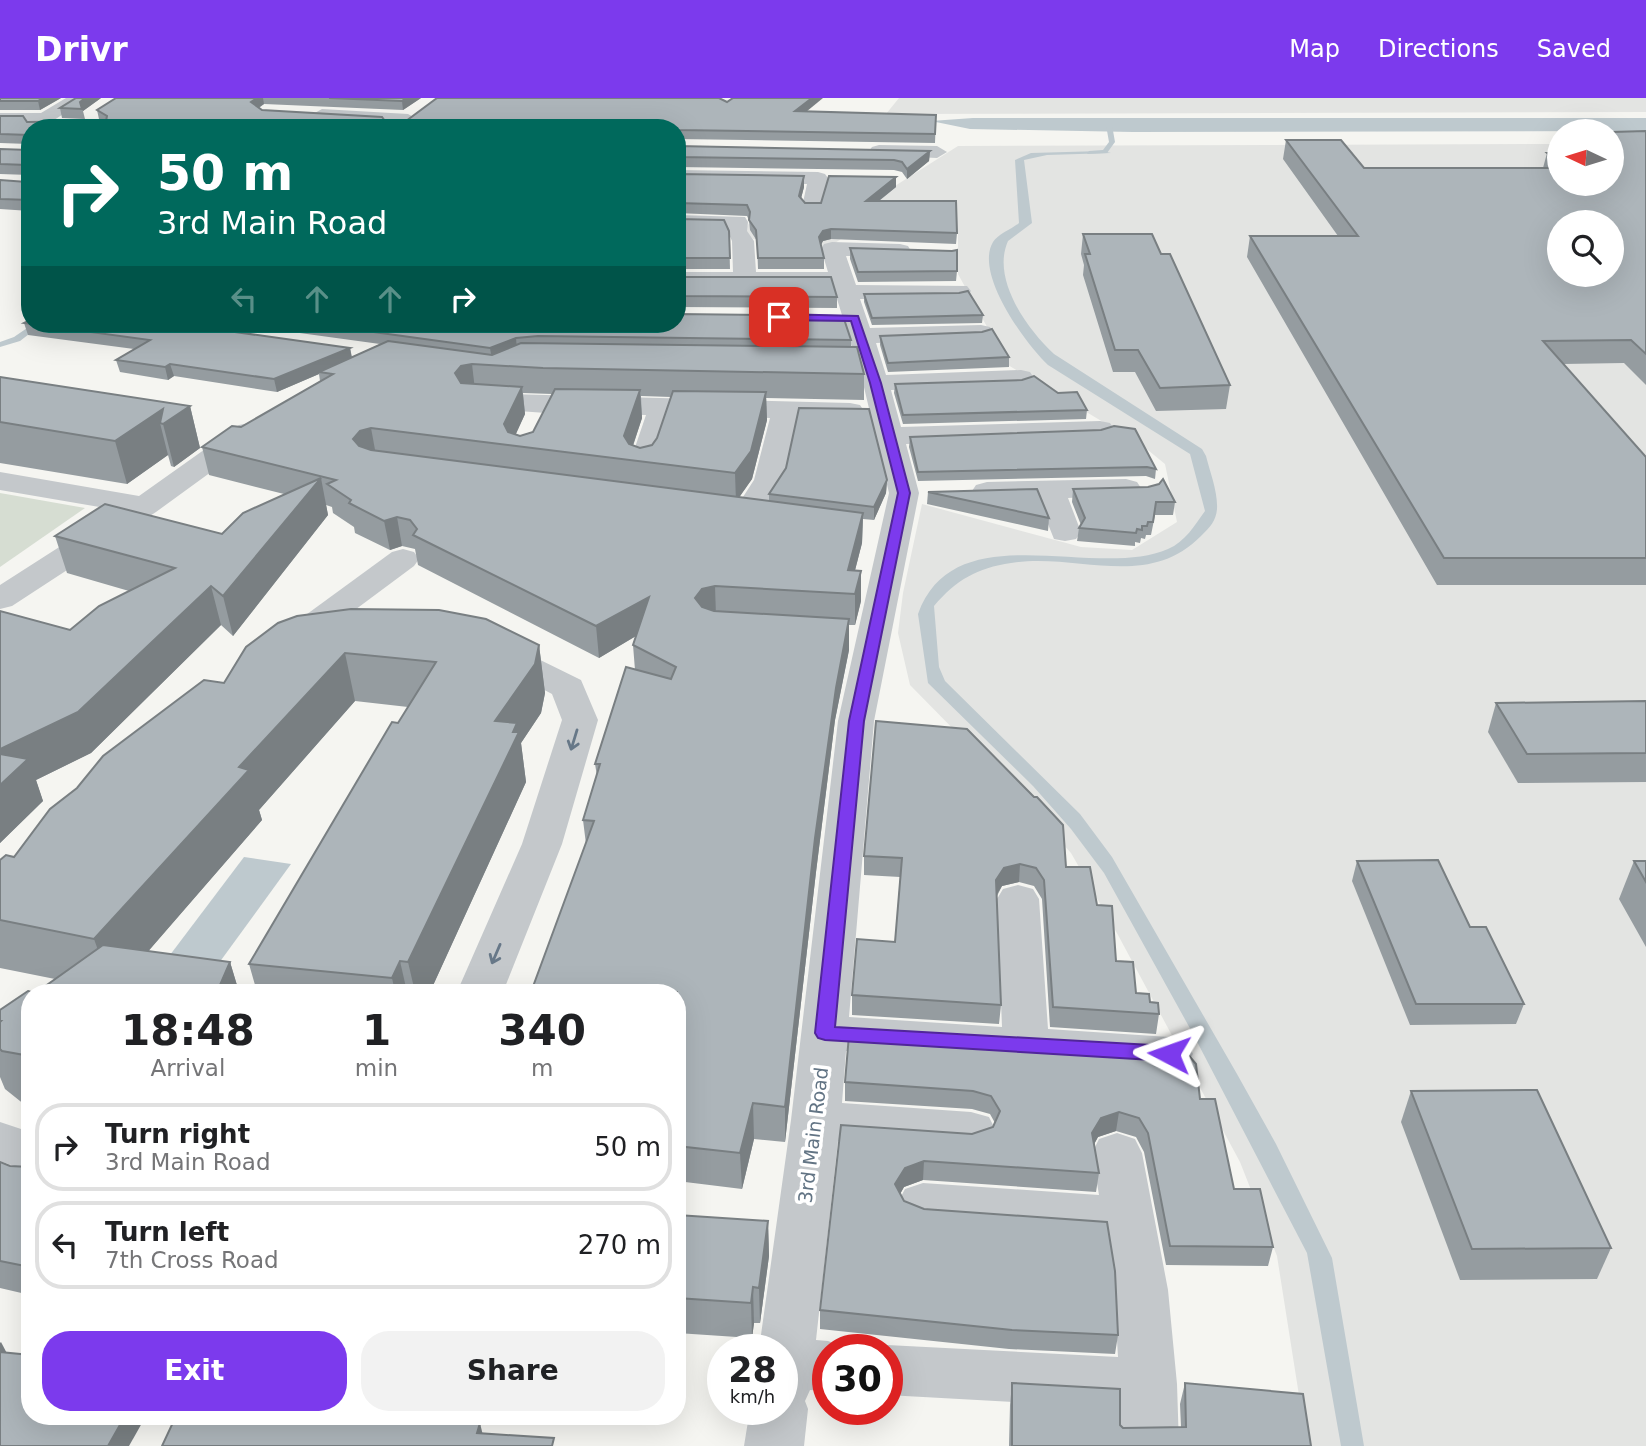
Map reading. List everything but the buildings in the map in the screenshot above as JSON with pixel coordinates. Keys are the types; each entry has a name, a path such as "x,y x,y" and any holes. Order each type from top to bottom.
{"street":[{"path":"0,118 34,98"},
{"path":"40,119 79,98"},
{"path":"408,119 424,108"},
{"path":"301,113 362,119"},
{"path":"0,118 21,121"},
{"path":"0,131 21,124"},
{"path":"857,150 894,144 937,152"},
{"path":"686,178 734,186 818,178 843,179"},
{"path":"812,207 818,178"},
{"path":"686,221 737,222 736,232 743,241 745,279"},
{"name":"3rd Main Road","path":"798,1334 816,1120 856,721 860,638 880,534 931,493 859,350 832,249 925,252"},
{"path":"686,279 745,279 859,350 1100,429"},
{"path":"745,517 769,480 785,411 859,350 959,290"},
{"path":"859,350 981,332"},
{"path":"859,350 1021,378"},
{"path":"475,401 540,417 662,408 785,411"},
{"path":"643,465 662,408"},
{"path":"0,599 145,506 266,418"},
{"path":"0,481 145,506"},
{"path":"931,493 1146,488"},
{"path":"1050,490 1065,532"},
{"path":"339,645 266,660 403,559"},
{"path":"460,646 508,657 568,688 580,720 542,844 483,984"},
{"path":"1018,899 1026,1045"},
{"path":"825,1033 1169,1054"},
{"path":"816,1120 971,1131"},
{"path":"0,1141 21,1149"},
{"path":"1117,1153 1140,1290 1148,1384 1149,1446"},
{"path":"923,1205 1128,1219"},
{"path":"903,1371 1148,1384"},
{"name":"3rd Main Road","path":"774,1446 781,1425"}],"shaded area":[{"path":"899,98 1646,98 1646,112 886,114"},
{"path":"973,118 1646,118 1646,131 1624,131 1624,119 1547,119 1547,131 1133,132 970,129 931,121"},
{"path":"1646,143 1646,1446 1307,1446 1277,1256 1240,1162 1071,853 910,685 898,633 903,593 922,504 1081,547 1132,550 1177,522 1165,464 1143,446 1008,365 958,274 958,232 856,229 829,247 753,239 744,231 751,220 857,210 958,146 1547,144 1547,196 1624,196 1624,170"},
{"path":"1031,153 1111,153 1047,155 1024,160 1032,223 1008,241 1004,271 1008,287 1023,317 1054,354 1202,449 1215,489 1215,517 1201,536 1180,552 1158,562 1110,566 1036,561 999,565 977,572 959,582 934,606 939,667 945,681 1080,814 1112,857 1276,1144 1332,1258 1364,1446 1341,1446 1307,1253 1192,1032 1104,873 1071,829 1033,786 928,683 918,614 936,583 962,565 994,557 1030,555 1138,557 1168,549 1180,542 1205,511 1190,454 1048,365 1027,341 1005,308 990,272 989,256 993,242 1019,223 1015,160"},
{"path":"0,493 85,508 0,567"},
{"path":"244,857 291,864 219,963 170,955"}],"waterway":[{"path":"1089,153 1105,152 1112,142 1109,125"},
{"path":"0,345 25,333"}],"route":[{"path":"779,317 855,318 876,383 904,493 856,721 825,1033 1169,1054"}]}
